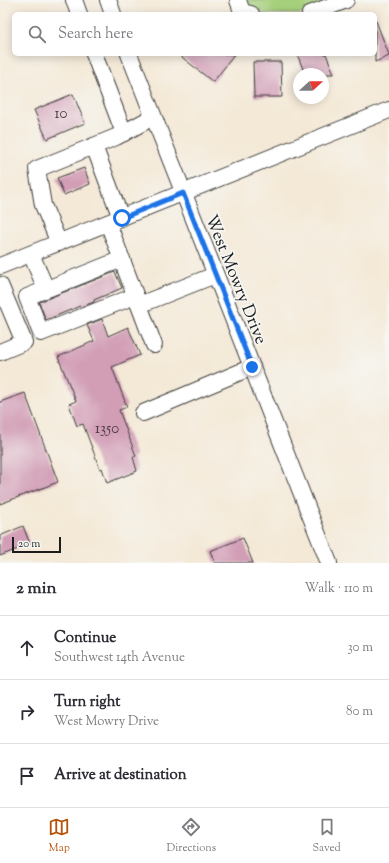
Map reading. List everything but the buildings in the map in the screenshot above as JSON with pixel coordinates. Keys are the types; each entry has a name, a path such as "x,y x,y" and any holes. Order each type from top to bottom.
{"street":[{"path":"74,0 78,12"},
{"path":"108,0 112,12"},
{"path":"238,0 242,12"},
{"path":"315,12 346,0"},
{"path":"95,56 124,133"},
{"name":"West Mowry Drive","path":"130,56 329,563"},
{"path":"0,266 389,110"},
{"path":"59,243 43,205 38,169 124,133 153,117"},
{"path":"94,146 115,220 122,259 154,345"},
{"path":"31,254 46,289"},
{"path":"122,259 27,297 41,333 215,274"},
{"path":"0,284 24,342 0,352"},
{"path":"143,413 252,367"}],"green space":[{"path":"240,0 325,0 327,5 307,12 252,12 244,10"}],"route":[{"path":"122,218 183,193 252,367"}]}
